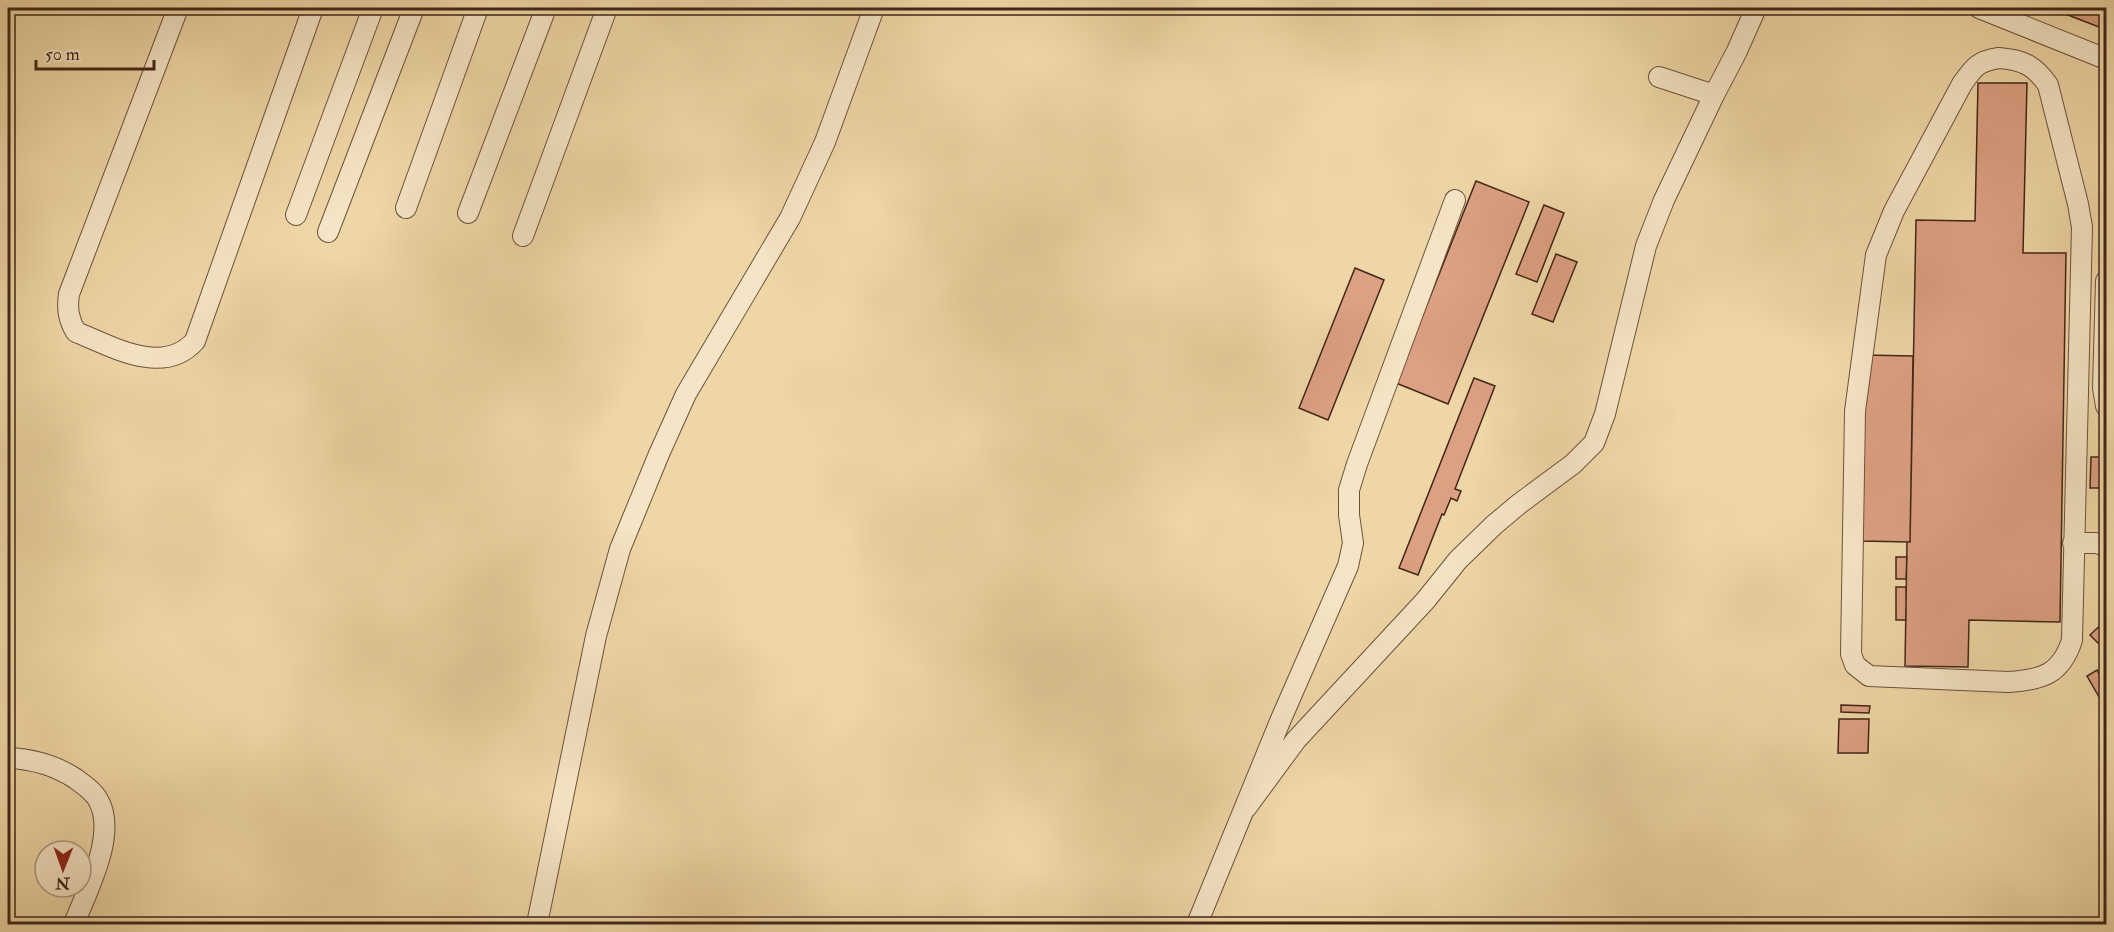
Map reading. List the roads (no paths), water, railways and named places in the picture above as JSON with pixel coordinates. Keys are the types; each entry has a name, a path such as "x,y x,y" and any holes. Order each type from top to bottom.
{"street":[{"path":"178,8 69,294 69,319 76,332 136,356 170,356 186,351 195,342 313,8"},
{"path":"296,215 373,8"},
{"path":"328,232 414,8"},
{"path":"406,208 478,8"},
{"path":"468,213 546,8"},
{"path":"523,236 607,8"},
{"path":"537,924 596,636 620,549 686,394 790,218 825,142 873,8"},
{"path":"1246,808 1296,741 1425,602 1458,561 1494,525 1573,464 1594,443 1605,414 1646,246 1665,200 1756,8"},
{"path":"1979,8 2106,59"},
{"path":"1999,58 2015,60 2039,72 2049,85 2078,204 2082,227 2073,543 2072,640 2068,654 2044,677 2030,681 1877,678 1869,676 1855,666 1851,654 1855,411 1876,255 1894,211 1962,84 1972,70 1986,60 1999,58"},
{"path":"1659,77 1714,95"},
{"path":"1197,924 1281,718 1348,566 1353,543 1349,515 1349,490 1455,200"},
{"path":"2106,281 2103,388 2106,406"},
{"path":"2073,543 2096,543 2106,546"},
{"path":"8,758 46,763 68,773 91,790 102,810 105,825 104,840 74,924"}]}
